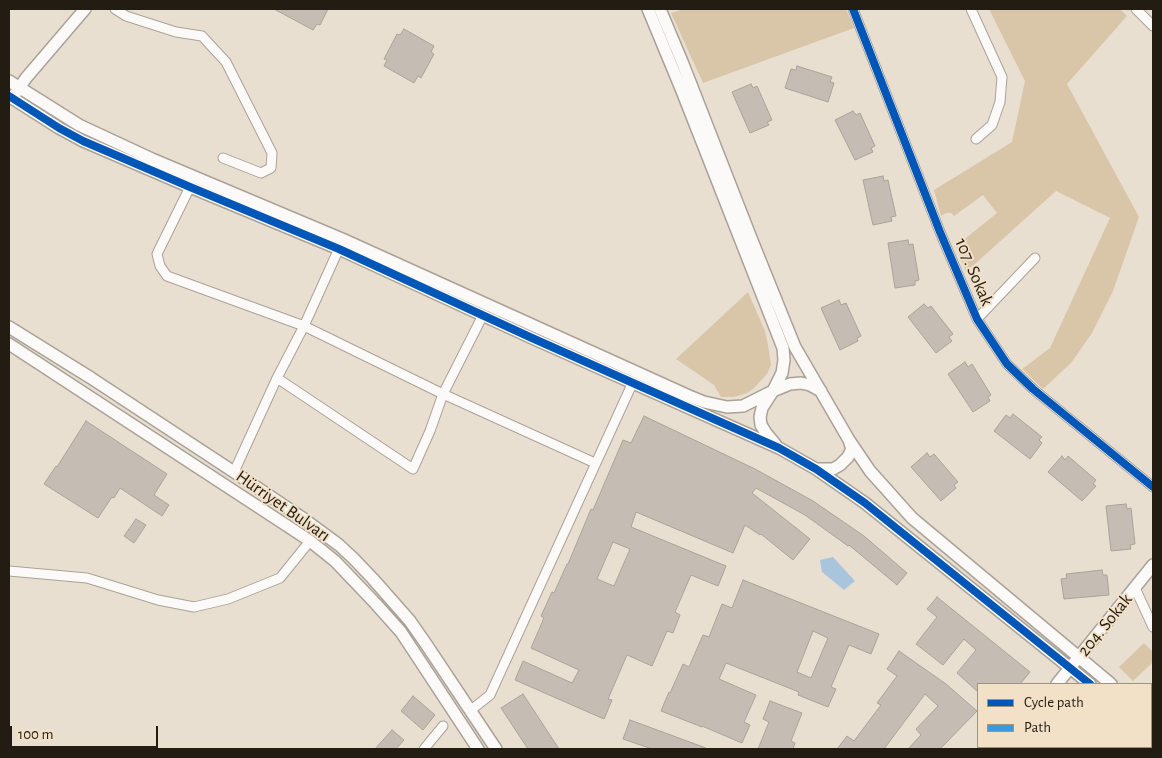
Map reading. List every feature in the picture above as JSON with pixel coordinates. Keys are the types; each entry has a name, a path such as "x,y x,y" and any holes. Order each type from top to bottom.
{"street":[{"path":"85,9 26,78 14,85 10,97 75,137 193,176 341,244 704,402 727,407 743,406 773,390 790,384 801,383 810,385 820,391"},
{"path":"115,9 126,16 176,32 202,36 226,62 272,153 271,168 261,173 223,158"},
{"path":"648,9 783,348 782,373 762,408 760,417 761,425 766,434 779,448"},
{"path":"660,9 795,347 849,440 870,471 912,518 1110,683"},
{"name":"107. Sokak","path":"853,9 940,232 977,319 1007,364 1032,389 1153,487"},
{"path":"971,9 1002,77 1000,102 992,125 976,139"},
{"path":"1136,9 1153,26"},
{"path":"14,85 119,150 190,187 341,244 532,338 779,448 816,469 892,523 1089,683"},
{"path":"193,176 190,187 157,254 160,266 167,276 304,326 443,394 595,463"},
{"path":"234,472 341,244"},
{"path":"977,319 1035,258"},
{"path":"277,378 413,469 430,431 443,394 483,315"},
{"name":"Hürriyet Bulvarı","path":"9,327 91,378 234,472 340,545 410,621 496,749"},
{"name":"Hürriyet Bulvarı","path":"9,344 310,541 335,561 401,632 478,749"},
{"path":"471,710 490,695 633,382"},
{"path":"816,469 833,469 840,465 852,450 849,440"},
{"path":"9,571 87,578 158,600 194,607 228,599 280,578 310,541"},
{"name":"204. Sokak","path":"1058,683 1153,565"},
{"path":"1135,588 1153,627"},
{"path":"424,749 443,726"}],"shaded area":[{"path":"684,9 846,9 854,28 703,83 671,13"},
{"path":"989,9 1120,9 1127,16 1067,84 1139,217 1113,291 1092,333 1071,363 1043,389 1022,369 1050,348 1110,218 1056,191 966,272 956,246 997,213 983,195 954,216 951,213 946,213 941,216 934,190 1012,142 1025,81"},
{"path":"748,292 765,331 771,365 767,374 747,393 734,397 721,397 714,385 676,359"},
{"path":"1144,643 1153,652 1153,662 1133,681 1119,667"}],"water":[{"path":"833,557 855,581 844,590 822,572 820,560"}],"building":[{"path":"274,9 328,9 320,25 317,24 313,30"},
{"path":"404,29 434,46 431,52 434,54 421,78 418,76 414,83 384,66 387,60 384,59 397,34 400,35"},
{"path":"797,66 832,77 830,82 834,83 828,102 785,88 791,69 796,70"},
{"path":"751,84 753,88 757,86 772,120 767,122 769,125 750,133 732,92"},
{"path":"853,111 856,115 860,113 875,146 871,148 873,152 855,160 835,120"},
{"path":"883,176 884,181 888,180 896,216 891,217 892,221 873,225 863,180"},
{"path":"908,240 909,245 913,244 919,280 915,281 915,285 895,288 888,243"},
{"path":"839,300 841,305 846,303 861,336 857,338 858,341 840,350 821,308"},
{"path":"924,304 928,308 931,306 953,334 949,337 952,341 936,353 908,317"},
{"path":"965,362 968,367 972,364 991,395 988,397 990,401 973,412 948,374"},
{"path":"1013,414 1042,437 1039,440 1042,443 1030,459 994,431 1006,415 1010,418"},
{"path":"644,416 755,469 813,501 864,536 907,573 897,585 849,545 805,515 756,488 752,493 810,539 793,560 761,534 745,525 733,553 636,512 631,527 726,566 718,586 691,575 675,612 680,615 673,633 667,631 652,666 627,655 608,699 612,700 604,719 515,680 523,661 572,683 579,670 531,648 544,618 541,616 568,564 623,440 631,443","holes":["613,542 630,549 614,586 597,579"]},
{"path":"86,421 167,474 154,495 169,505 162,516 120,488 98,518 44,484"},
{"path":"927,453 930,457 934,454 958,482 954,485 956,488 941,501 911,467"},
{"path":"1062,456 1065,460 1068,456 1096,480 1093,484 1096,486 1082,501 1048,472"},
{"path":"1126,504 1127,509 1131,508 1135,544 1130,545 1131,549 1111,551 1106,506"},
{"path":"136,519 146,525 134,543 124,536"},
{"path":"1102,570 1103,575 1107,575 1109,595 1064,599 1061,579 1067,578 1066,574"},
{"path":"743,580 879,634 871,654 849,645 831,687 836,689 828,707 798,695 799,692 726,663 719,679 756,695 744,722 750,725 742,743 661,711 683,664 689,667 703,635 709,637 722,604 732,608","holes":["813,631 828,638 811,678 797,672"]},
{"path":"937,597 1030,672 1021,683 977,683 977,691 957,673 976,650 964,639 943,665 916,644 937,617 927,609"},
{"path":"899,651 946,684 977,711 940,749 908,749 921,735 916,729 938,706 925,694 884,749 837,749 847,736 854,741 881,705 877,703 897,676 887,669"},
{"path":"523,694 559,749 528,749 501,708"},
{"path":"413,696 435,715 423,730 401,711"},
{"path":"770,701 802,713 791,741 795,743 793,749 758,749 769,722 763,719"},
{"path":"630,720 706,749 652,749 623,739"},
{"path":"392,730 404,740 396,749 375,749"}],"cycle path":[{"path":"853,9 940,232 977,319 1007,364 1033,389 1153,487"},
{"path":"9,96 83,141 339,249 532,338 779,448 816,469 865,503 1089,683"}]}
